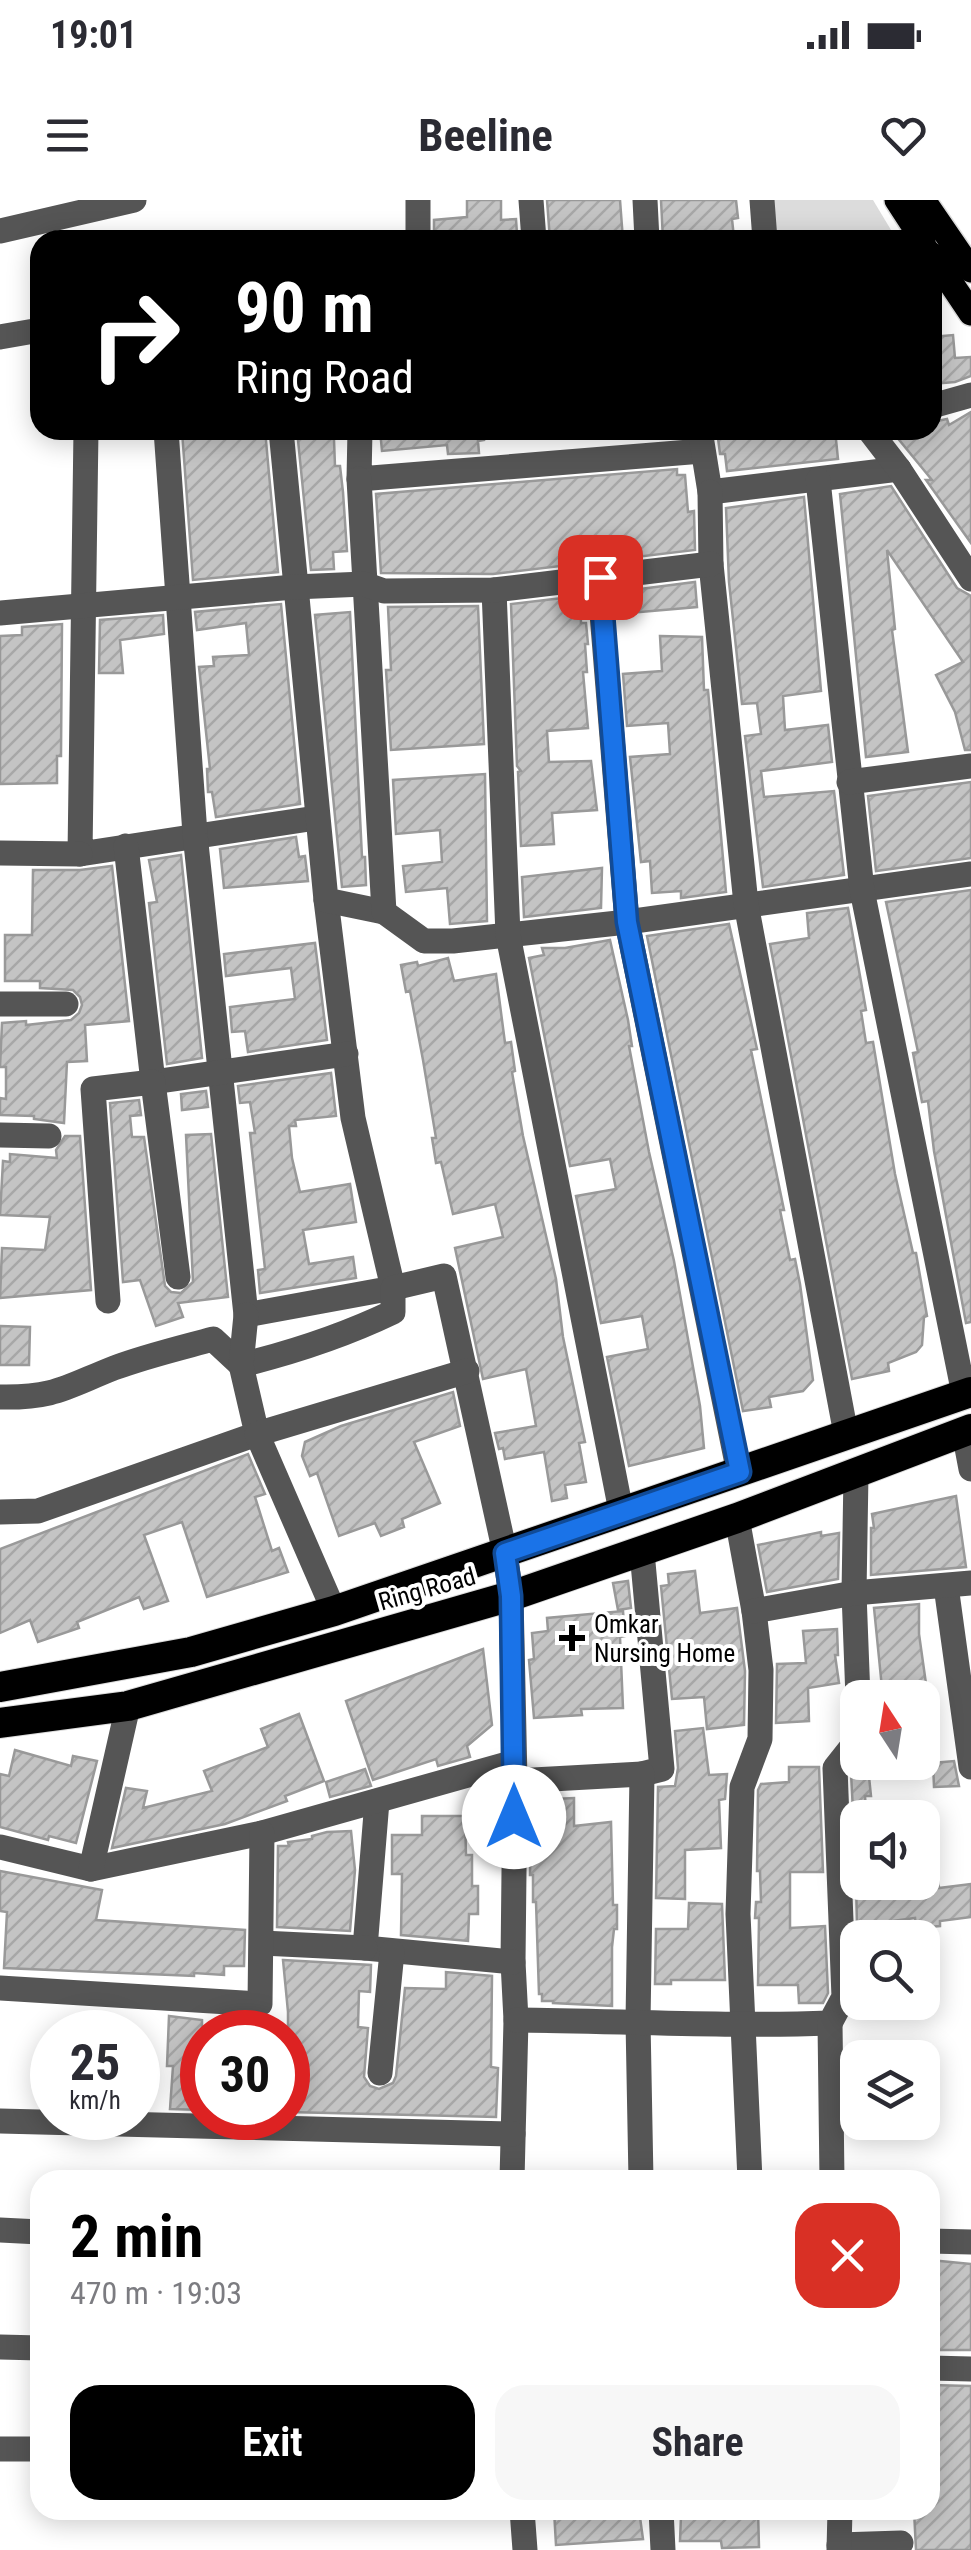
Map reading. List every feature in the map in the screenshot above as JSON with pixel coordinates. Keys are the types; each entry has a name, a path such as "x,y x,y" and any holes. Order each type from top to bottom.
{"highway":[{"name":"Ring Road","path":"0,1688 191,1652 334,1611 967,1393"},
{"name":"Ring Road","path":"0,1723 128,1706 511,1596 737,1518 967,1431"}],"main road":[{"path":"896,200 916,230"},
{"path":"923,200 971,270"},
{"path":"942,269 971,313"}],"street":[{"path":"0,231 134,200"},
{"path":"418,200 418,230"},
{"path":"531,200 533,230"},
{"path":"645,200 646,230"},
{"path":"762,200 764,230"},
{"path":"0,337 30,332"},
{"path":"942,403 971,395"},
{"path":"80,854 86,440"},
{"path":"167,440 195,834 246,1314 241,1366 257,1434 334,1611"},
{"path":"241,1366 332,1341 393,1312 393,1288 354,1118 326,900 282,440"},
{"path":"360,440 364,584 384,912"},
{"path":"876,440 971,579"},
{"path":"359,478 701,441 710,492 710,564 746,904 846,1434"},
{"path":"710,492 899,470"},
{"path":"818,480 862,890 967,1393"},
{"path":"0,614 294,587 364,584 384,591 494,590 710,564"},
{"path":"600,577 627,922 740,1472"},
{"path":"494,590 508,935 621,1511"},
{"path":"849,782 971,766"},
{"path":"0,853 80,854 316,818"},
{"path":"126,846 178,1277"},
{"path":"326,900 384,912 424,940 453,941 627,922 971,874"},
{"path":"0,1004 66,1004"},
{"path":"108,1301 92,1089 346,1054"},
{"path":"0,1135 49,1136"},
{"path":"246,1314 444,1276 467,1371 511,1596 516,2020 512,2170"},
{"path":"0,1397 32,1398 68,1390 113,1368 213,1338 241,1366"},
{"path":"0,1512 38,1511 257,1434 467,1371"},
{"path":"967,1431 971,1469"},
{"path":"856,1474 857,1680"},
{"path":"737,1518 761,1670 760,1739 742,1788 738,1914 750,2170"},
{"path":"0,1848 91,1869 262,1833 377,1800 514,1771 642,1774 662,1770 642,1552"},
{"path":"754,1611 854,1593 958,1585 971,1767"},
{"path":"91,1869 128,1706"},
{"path":"832,2170 830,2024 844,1997 835,1768 840,1762"},
{"path":"641,2170 638,2021 642,1774"},
{"path":"365,1948 377,1800"},
{"path":"0,1988 260,2004 262,1833"},
{"path":"262,1943 513,1962"},
{"path":"380,2074 392,1952"},
{"path":"516,2020 744,2027 830,2024"},
{"path":"0,2120 513,2134"},
{"path":"0,2230 30,2232"},
{"path":"940,2241 971,2242"},
{"path":"0,2347 30,2348"},
{"path":"940,2368 971,2368"},
{"path":"0,2448 30,2449"},
{"path":"523,2520 526,2550"},
{"path":"662,2520 663,2550"},
{"path":"840,2520 839,2548 902,2544"}],"shaded area":[{"path":"771,200 873,200 891,230 773,230"}],"building":[{"path":"467,200 501,200 501,220 516,219 517,230 434,230 434,220 467,217"},
{"path":"547,200 620,200 622,230 549,230"},
{"path":"661,200 736,200 738,218 732,219 733,230 662,230"},
{"path":"953,335 955,358 971,357 971,376 942,383 942,336"},
{"path":"971,412 971,543 926,480 932,480 899,440 942,440 942,420 947,419 949,425"},
{"path":"183,440 266,440 278,572 193,580"},
{"path":"298,440 334,440 347,551 333,552 334,569 311,570"},
{"path":"381,440 484,440 478,441 479,453 448,454 447,445 382,451"},
{"path":"718,440 836,440 838,459 727,471 725,454 720,454"},
{"path":"677,469 677,475 685,475 688,512 694,511 695,550 493,574 381,573 376,494"},
{"path":"891,486 957,588 971,596 971,750 965,750 955,712 936,675 963,662 887,550 895,629 892,630 908,752 866,757 840,494"},
{"path":"804,497 821,691 783,696 785,730 828,725 832,762 761,771 764,797 834,791 844,875 763,887 745,736 761,734 757,703 742,704 729,582 726,508"},
{"path":"695,582 697,607 618,614 616,592"},
{"path":"580,596 581,623 586,623 588,644 587,672 583,672 588,728 547,731 549,762 591,761 597,810 552,813 554,844 521,846 521,771 517,766 511,604"},
{"path":"281,604 300,804 216,817 212,792 208,792 210,769 199,667 214,666 213,657 249,655 246,623 197,630 195,612"},
{"path":"478,606 484,744 391,750 386,670 391,670 388,607"},
{"path":"350,612 366,885 342,887 315,615"},
{"path":"163,615 164,634 120,640 123,673 99,673 100,620"},
{"path":"62,624 61,756 57,756 57,783 0,784 0,636 22,635 22,627"},
{"path":"660,636 702,637 726,892 681,898 681,891 652,893 650,861 641,862 630,757 670,754 668,723 627,726 623,674 662,671"},
{"path":"485,774 487,921 450,924 447,888 406,892 403,866 442,862 440,830 396,834 393,780"},
{"path":"971,782 971,858 876,871 868,796"},
{"path":"296,837 299,857 305,856 308,881 224,888 220,849"},
{"path":"181,855 202,1058 167,1064 149,903 157,902 149,860"},
{"path":"112,866 129,1021 85,1025 87,1061 67,1062 64,1123 34,1116 0,1115 0,1098 6,1099 6,1067 0,1067 2,1023 26,1021 26,1025 71,1020 82,1005 73,990 40,988 40,981 5,981 5,935 32,935 33,870"},
{"path":"602,868 601,908 524,917 522,877"},
{"path":"971,890 971,1322 966,1323 928,1101 922,1102 913,1053 918,1052 886,902"},
{"path":"848,908 866,1010 861,1011 866,1043 873,1042 895,1174 916,1253 927,1316 922,1345 916,1352 888,1363 889,1371 852,1379 770,944 809,938 807,913"},
{"path":"729,924 757,1049 751,1050 784,1210 780,1210 790,1260 795,1259 800,1284 813,1380 803,1391 769,1397 771,1407 743,1411 647,936"},
{"path":"610,940 628,1020 629,1046 649,1152 674,1261 704,1448 629,1466 607,1357 648,1349 642,1316 601,1323 576,1196 616,1189 610,1159 570,1166 529,958 544,955 542,948"},
{"path":"315,943 327,1040 248,1052 245,1031 232,1032 230,1007 295,999 291,968 226,976 224,954"},
{"path":"448,958 454,981 496,974 505,1043 511,1042 523,1136 556,1279 563,1337 585,1442 579,1443 586,1482 565,1485 567,1498 552,1501 544,1452 505,1459 503,1448 499,1449 495,1433 536,1426 526,1369 483,1379 455,1248 503,1237 495,1204 453,1214 441,1162 436,1163 432,1138 436,1138 423,1060 401,965 417,962 418,966"},
{"path":"331,1073 336,1116 295,1120 296,1126 289,1126 292,1158 300,1192 350,1184 356,1222 303,1230 309,1264 353,1257 356,1278 260,1293 258,1270 265,1269 250,1133 255,1133 250,1102 240,1103 238,1086"},
{"path":"206,1091 208,1107 182,1110 181,1094"},
{"path":"139,1100 141,1115 130,1116 132,1137 144,1137 165,1286 171,1292 181,1293 193,1282 186,1135 211,1134 228,1297 178,1303 183,1317 156,1326 140,1280 123,1282 110,1103"},
{"path":"65,1136 80,1136 91,1290 0,1298 2,1248 45,1250 50,1217 0,1215 3,1161 10,1162 10,1154 57,1158 56,1150"},
{"path":"0,1326 30,1327 29,1365 0,1365"},
{"path":"453,1392 460,1426 414,1442 440,1503 402,1519 404,1527 381,1536 375,1523 339,1536 317,1473 310,1476 302,1456 305,1442 341,1426"},
{"path":"248,1454 265,1494 255,1497 272,1551 279,1548 288,1572 207,1597 182,1522 144,1535 168,1601 144,1609 139,1597 77,1622 79,1628 38,1642 30,1620 0,1633 0,1549"},
{"path":"956,1496 966,1567 871,1575 872,1514"},
{"path":"821,1532 821,1536 839,1533 838,1579 767,1592 758,1545"},
{"path":"695,1571 700,1613 737,1608 745,1671 744,1725 707,1729 704,1697 672,1699 661,1586 669,1585 668,1574"},
{"path":"628,1581 631,1608 618,1610 613,1583"},
{"path":"919,1604 925,1680 881,1680 874,1608"},
{"path":"623,1611 623,1708 581,1709 582,1715 534,1718 529,1660 534,1659 532,1633 548,1631 547,1618"},
{"path":"837,1629 839,1683 808,1688 809,1721 776,1723 777,1664 806,1663 803,1631"},
{"path":"483,1649 492,1725 467,1746 470,1757 438,1766 436,1759 373,1780 346,1701"},
{"path":"299,1714 324,1781 285,1796 287,1801 225,1824 112,1848 126,1788 147,1791 143,1808 212,1791 204,1771 268,1747 261,1729"},
{"path":"703,1728 709,1775 727,1774 725,1799 719,1800 721,1848 685,1850 685,1899 656,1898 658,1787 675,1786 675,1731"},
{"path":"15,1750 71,1766 73,1756 97,1761 76,1843 0,1827 0,1774 9,1776"},
{"path":"954,1761 959,1786 934,1787 934,1780 940,1780 940,1762"},
{"path":"789,1767 819,1767 823,1872 790,1872 790,1928 825,1926 828,1993 823,2003 799,2003 798,1985 758,1985 758,1790 761,1784 789,1782"},
{"path":"365,1769 371,1786 330,1797 326,1782"},
{"path":"851,1780 869,1780 871,1796 852,1800"},
{"path":"574,1798 574,1826 611,1822 613,1905 617,1905 612,2006 553,2003 542,2001 539,1994 536,1902 530,1875 531,1800"},
{"path":"422,1816 465,1816 466,1855 472,1855 472,1886 478,1886 478,1914 469,1914 468,1941 401,1935 402,1874 392,1874 392,1835 422,1835"},
{"path":"351,1831 355,1870 350,1931 277,1927 278,1846 289,1846 288,1842 312,1839 327,1832"},
{"path":"0,1871 102,1890 96,1920 245,1930 244,1966 224,1966 224,1975 194,1976 4,1968 7,1912 0,1911"},
{"path":"971,1884 971,1917 940,1921 857,1920 856,1900 940,1900 940,1888"},
{"path":"689,1903 722,1904 725,1980 671,1980 671,1984 655,1984 656,1929 688,1929"},
{"path":"283,1960 371,1965 370,1992 359,1991 358,2027 368,2028 364,2077 370,2086 379,2089 393,2083 396,2076 405,1988 446,1989 446,1972 492,1976 491,2067 498,2068 496,2117 310,2113 310,2010 288,2010"},
{"path":"169,2016 180,2017 180,2109 170,2109 173,2066 167,2066"},
{"path":"940,2261 971,2264 971,2350 940,2350"},
{"path":"940,2385 971,2386 971,2550 916,2550 914,2520 940,2520"},
{"path":"555,2520 640,2520 643,2539 556,2545"},
{"path":"681,2520 758,2520 759,2547 722,2548 721,2541 680,2541"}],"place":[{"name":"Omkar Nursing Home","path":"572,1638"}],"route":[{"path":"514,1817 511,1596 505,1553 740,1472 627,922 600,577"}]}
